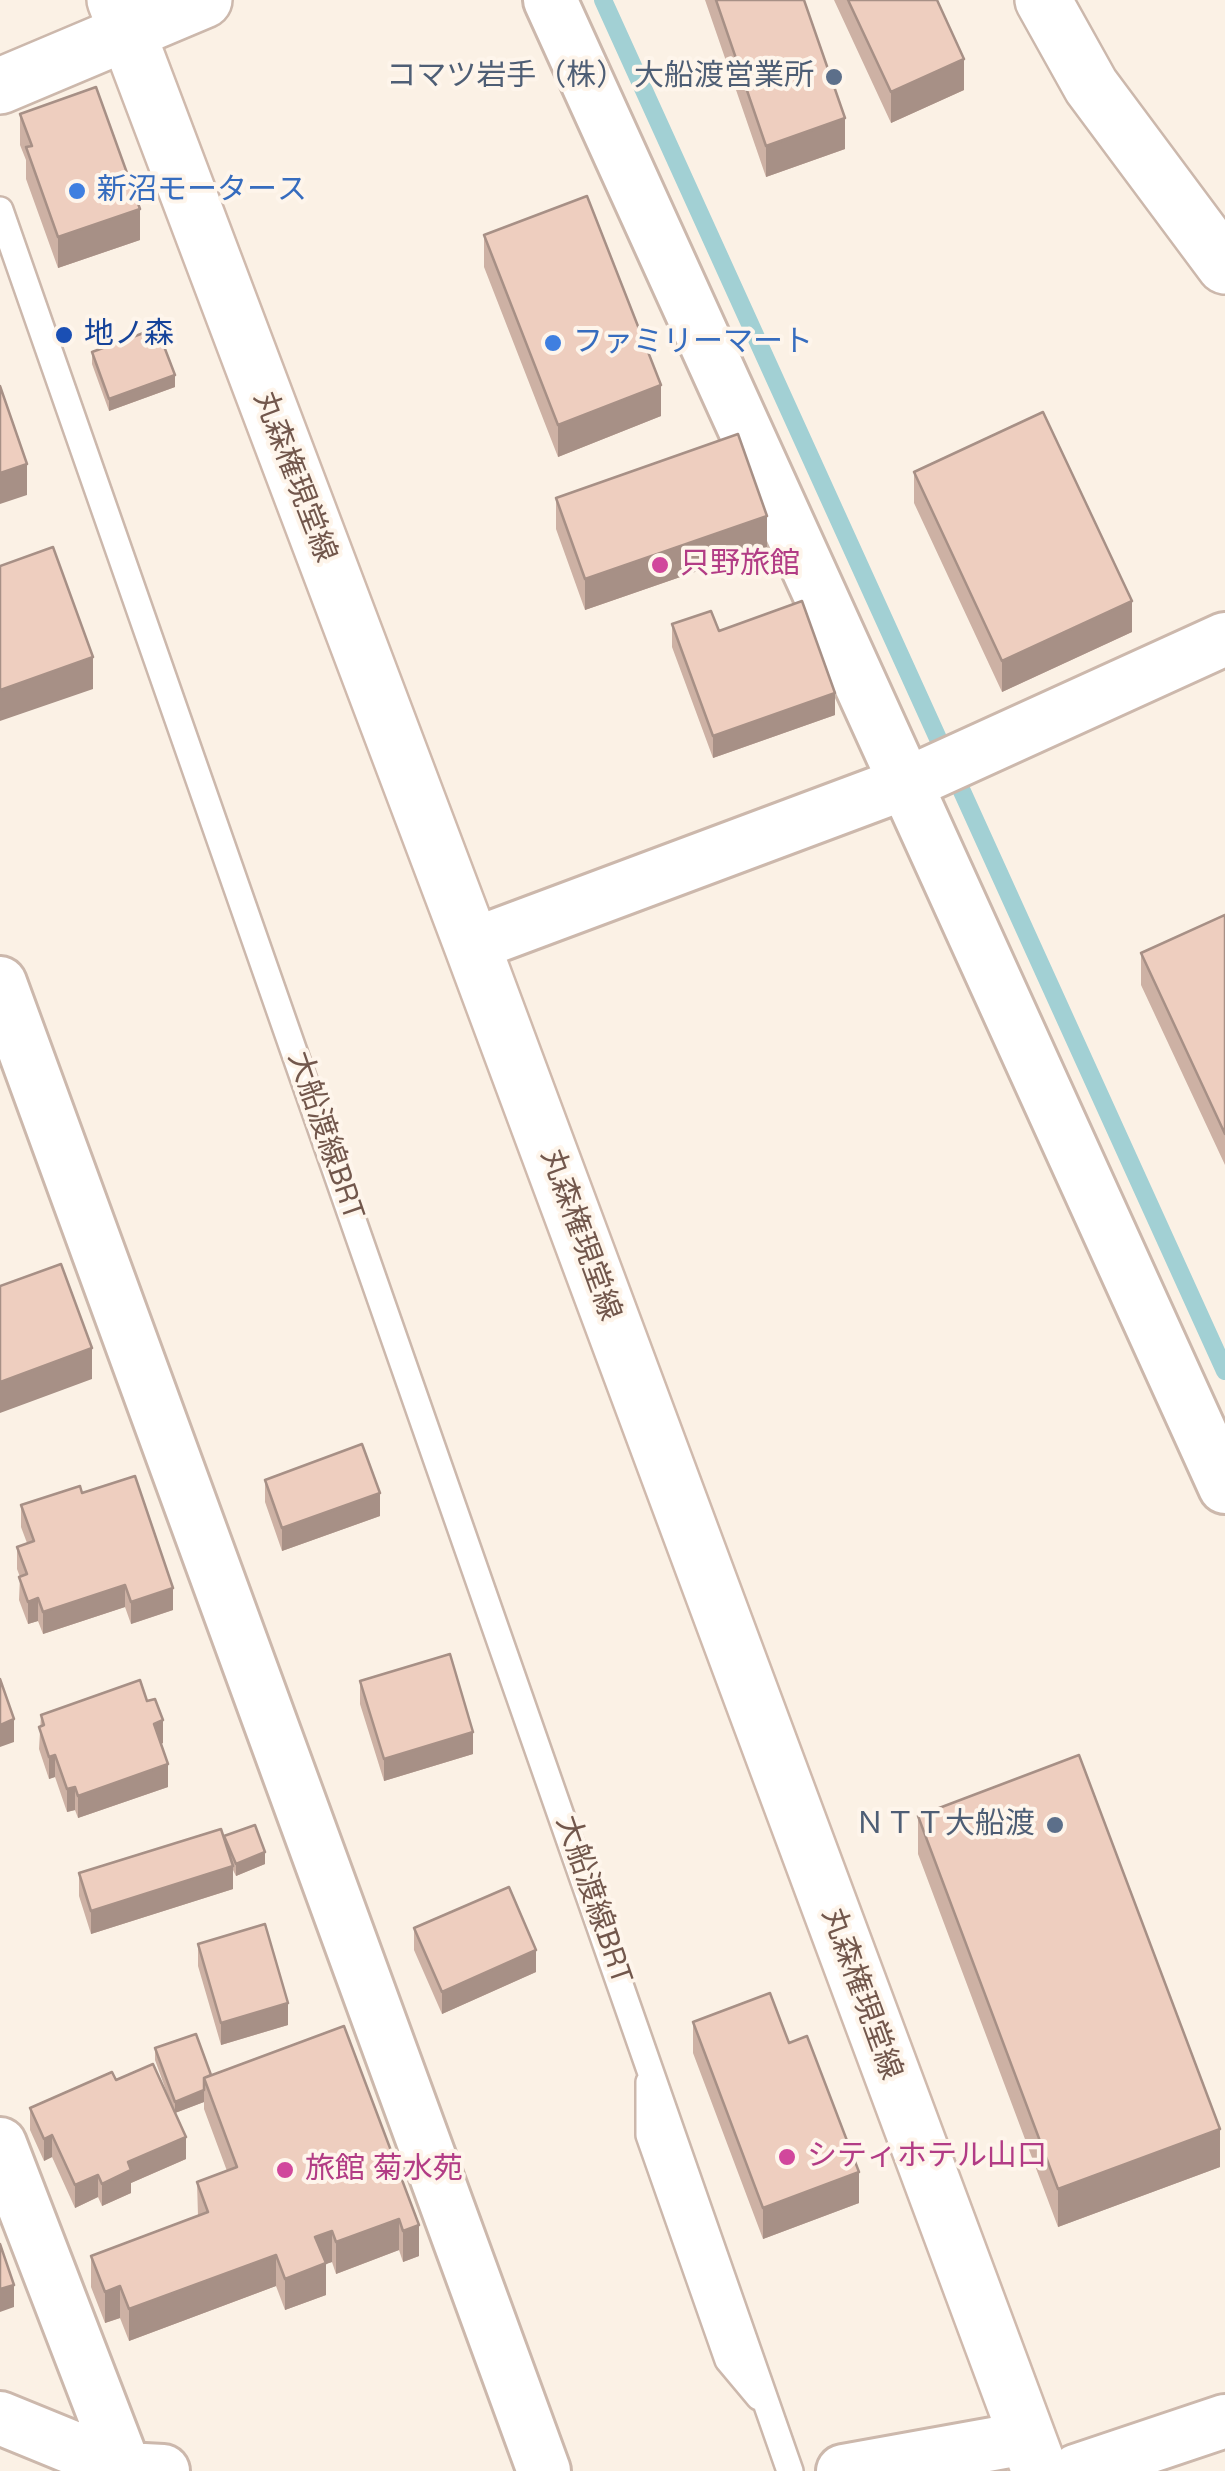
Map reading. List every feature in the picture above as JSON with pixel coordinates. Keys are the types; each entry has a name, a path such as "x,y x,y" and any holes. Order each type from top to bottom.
{"main road":[{"path":"0,86 120,16 204,0"},
{"path":"1043,0 1091,86 1225,266"},
{"name":"丸森権現堂線","path":"120,16 472,946 1033,2454"}],"street":[{"path":"550,0 914,780 1225,1487"},
{"path":"472,946 914,780 1225,639"},
{"path":"0,983 544,2471"},
{"path":"0,2144 144,2470"},
{"path":"0,2418 144,2470"},
{"path":"1076,2471 1225,2421"},
{"path":"843,2471 1033,2454"}],"lane":[{"name":"大船渡線BRT","path":"0,210 790,2471"}],"building":[{"path":"716,0 804,0 845,118 766,146"},
{"path":"848,0 937,0 964,59 891,92"},
{"path":"96,87 140,209 58,237 26,147 32,146 20,114"},
{"path":"587,196 661,385 558,425 484,235"},
{"path":"157,328 175,375 109,399 92,352"},
{"path":"0,386 27,464 0,473"},
{"path":"1043,412 1132,601 1002,661 914,472"},
{"path":"738,434 767,516 585,579 556,498"},
{"path":"53,547 93,657 0,690 0,566"},
{"path":"802,601 835,693 713,736 672,624 711,611 719,631"},
{"path":"1225,915 1225,1134 1141,953"},
{"path":"61,1264 92,1348 0,1382 0,1286"},
{"path":"362,1444 380,1493 282,1528 265,1480"},
{"path":"135,1476 173,1588 131,1602 125,1585 43,1612 38,1598 28,1602 19,1577 27,1574 17,1547 34,1541 21,1505 80,1486 82,1493"},
{"path":"450,1654 473,1732 384,1759 360,1681"},
{"path":"0,1679 14,1719 0,1725"},
{"path":"140,1680 147,1701 155,1699 163,1720 154,1724 168,1764 78,1796 75,1787 67,1789 55,1755 49,1757 39,1727 44,1725 41,1715"},
{"path":"1079,1755 1220,2129 1058,2189 918,1816"},
{"path":"255,1825 265,1852 236,1864 224,1836"},
{"path":"221,1829 233,1866 91,1911 79,1873"},
{"path":"509,1887 536,1950 442,1992 414,1928"},
{"path":"265,1924 288,2003 221,2023 198,1944"},
{"path":"770,1993 789,2043 807,2036 859,2172 763,2208 693,2022"},
{"path":"344,2026 419,2225 403,2231 399,2219 336,2242 332,2231 315,2237 326,2263 285,2279 276,2255 129,2309 120,2286 105,2292 91,2256 208,2212 197,2182 237,2167 204,2078"},
{"path":"196,2034 211,2075 204,2078 204,2090 175,2102 155,2048"},
{"path":"153,2064 186,2137 128,2162 131,2170 102,2184 98,2175 75,2185 52,2135 44,2139 30,2108 112,2072 116,2080"},
{"path":"0,2244 14,2285 0,2289"}],"waterway":[{"path":"603,0 1225,1371"}],"place":[{"name":"コマツ岩手（株） 大船渡営業所","path":"834,77"},
{"name":"新沼モータース","path":"77,191"},
{"name":"地ノ森","path":"64,335"},
{"name":"ファミリーマート","path":"553,343"},
{"name":"只野旅館","path":"660,565"},
{"name":"ＮＴＴ大船渡","path":"1055,1825"},
{"name":"シティホテル山口","path":"787,2157"},
{"name":"旅館 菊水苑","path":"285,2170"}]}
